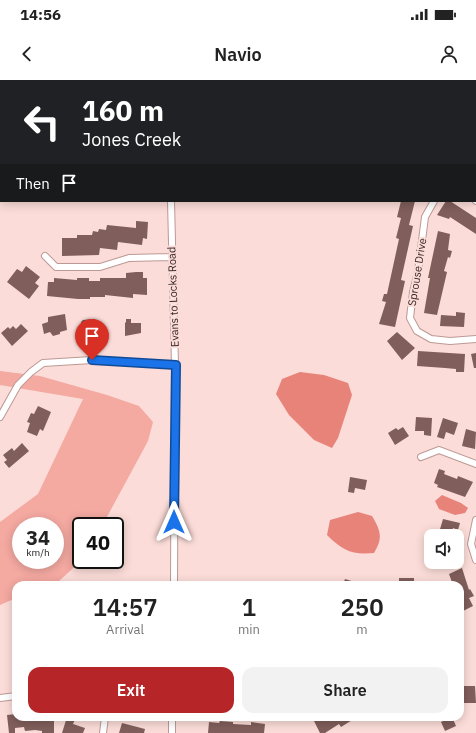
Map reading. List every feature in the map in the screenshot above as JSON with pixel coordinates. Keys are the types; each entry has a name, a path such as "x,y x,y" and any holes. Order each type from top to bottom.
{"street":[{"name":"Evans to Locks Road","path":"171,202 171,257 176,365 174,581"},
{"name":"Sprouse Drive","path":"433,202 425,217 410,318 417,331 431,339 450,341 476,339"},
{"path":"45,256 56,267 100,267 129,258 171,257"},
{"path":"0,417 18,385 43,363 92,360 176,365"},
{"path":"421,457 439,450 476,464"},
{"path":"476,520 471,544 476,560"},
{"path":"0,698 12,696"},
{"path":"103,733 104,721"},
{"path":"172,721 172,733"}],"shaded area":[{"path":"0,371 40,376 107,395 139,406 153,422 148,441 107,517 72,517 72,569 59,581 12,581 12,600 0,605 0,522 38,494 83,399 0,385"},
{"path":"300,372 324,375 348,383 352,395 338,438 332,448 314,440 289,415 276,394 282,379"},
{"path":"442,495 461,503 468,508 465,513 455,515 439,509 435,501"},
{"path":"358,512 372,516 379,530 380,539 374,553 348,551 338,545 327,535 330,520"}],"building":[{"path":"401,202 415,202 409,225 413,226 401,280 405,281 395,327 379,324 386,302 382,301 384,294 387,294 399,239 396,238 401,218 397,217"},
{"path":"445,202 452,202 476,218 476,234 450,217 449,219 437,215"},
{"path":"136,221 148,222 147,239 143,238 142,245 118,242 117,250 100,248 99,255 62,256 62,238 77,238 77,235 92,235 93,231 98,232 99,229 106,230 107,225 136,228"},
{"path":"438,231 450,234 448,250 452,251 450,258 448,257 444,271 447,272 437,315 424,313 430,278 428,278"},
{"path":"26,266 40,277 35,283 39,286 29,299 7,282 17,269 22,272"},
{"path":"143,272 143,278 147,278 147,295 133,294 133,298 105,295 105,297 90,297 90,299 47,296 48,282 54,282 54,278 77,280 77,278 89,278 89,281 100,281 100,278 126,278 126,273"},
{"path":"456,312 465,313 464,327 440,326 441,315 456,316"},
{"path":"65,314 67,330 53,336 50,332 44,334 42,324 48,322 48,317"},
{"path":"95,319 95,321 99,321 99,336 81,335 81,322 83,320"},
{"path":"126,319 131,319 131,323 141,323 141,333 125,336"},
{"path":"21,324 28,331 12,346 1,333 8,327 10,329 13,326 16,329"},
{"path":"397,332 415,348 402,360 387,341"},
{"path":"418,351 465,354 464,372 456,372 456,369 417,366"},
{"path":"476,353 476,368 474,368 471,354"},
{"path":"38,406 51,412 43,431 40,429 37,436 27,432 30,423 27,422 31,413 34,414"},
{"path":"416,417 432,418 431,436 424,435 424,431 415,431"},
{"path":"443,418 458,423 454,435 446,432 444,439 437,437"},
{"path":"403,427 409,436 395,445 388,433 396,428 398,430"},
{"path":"466,429 476,432 475,449 462,446"},
{"path":"22,443 29,451 9,468 4,462 7,460 3,455 12,448 14,451"},
{"path":"439,469 445,471 444,474 457,479 458,476 473,482 465,497 437,487 438,485 434,483"},
{"path":"350,477 367,480 365,490 355,488 354,493 348,492"},
{"path":"443,519 460,523 458,529 440,529"},
{"path":"462,569 469,590 470,589 474,596 469,598 473,606 464,610 464,581 452,581 449,574"},
{"path":"399,578 414,578 414,581 399,581"},
{"path":"464,686 475,686 476,703 464,703"},
{"path":"12,714 12,721 54,721 54,733 42,733 42,731 35,730 25,731 24,727 15,728 15,733 9,733 7,715"},
{"path":"66,721 74,721 73,724 85,728 83,733 62,733"},
{"path":"220,721 233,722 233,724 251,725 251,722 265,724 264,733 208,733 209,722 219,723"},
{"path":"314,721 351,721 341,727 339,724 325,733 320,733"},
{"path":"454,721 456,726 445,731 441,722"},
{"path":"122,723 145,729 144,733 119,733"}],"route":[{"path":"92,360 176,365 174,522"}]}
